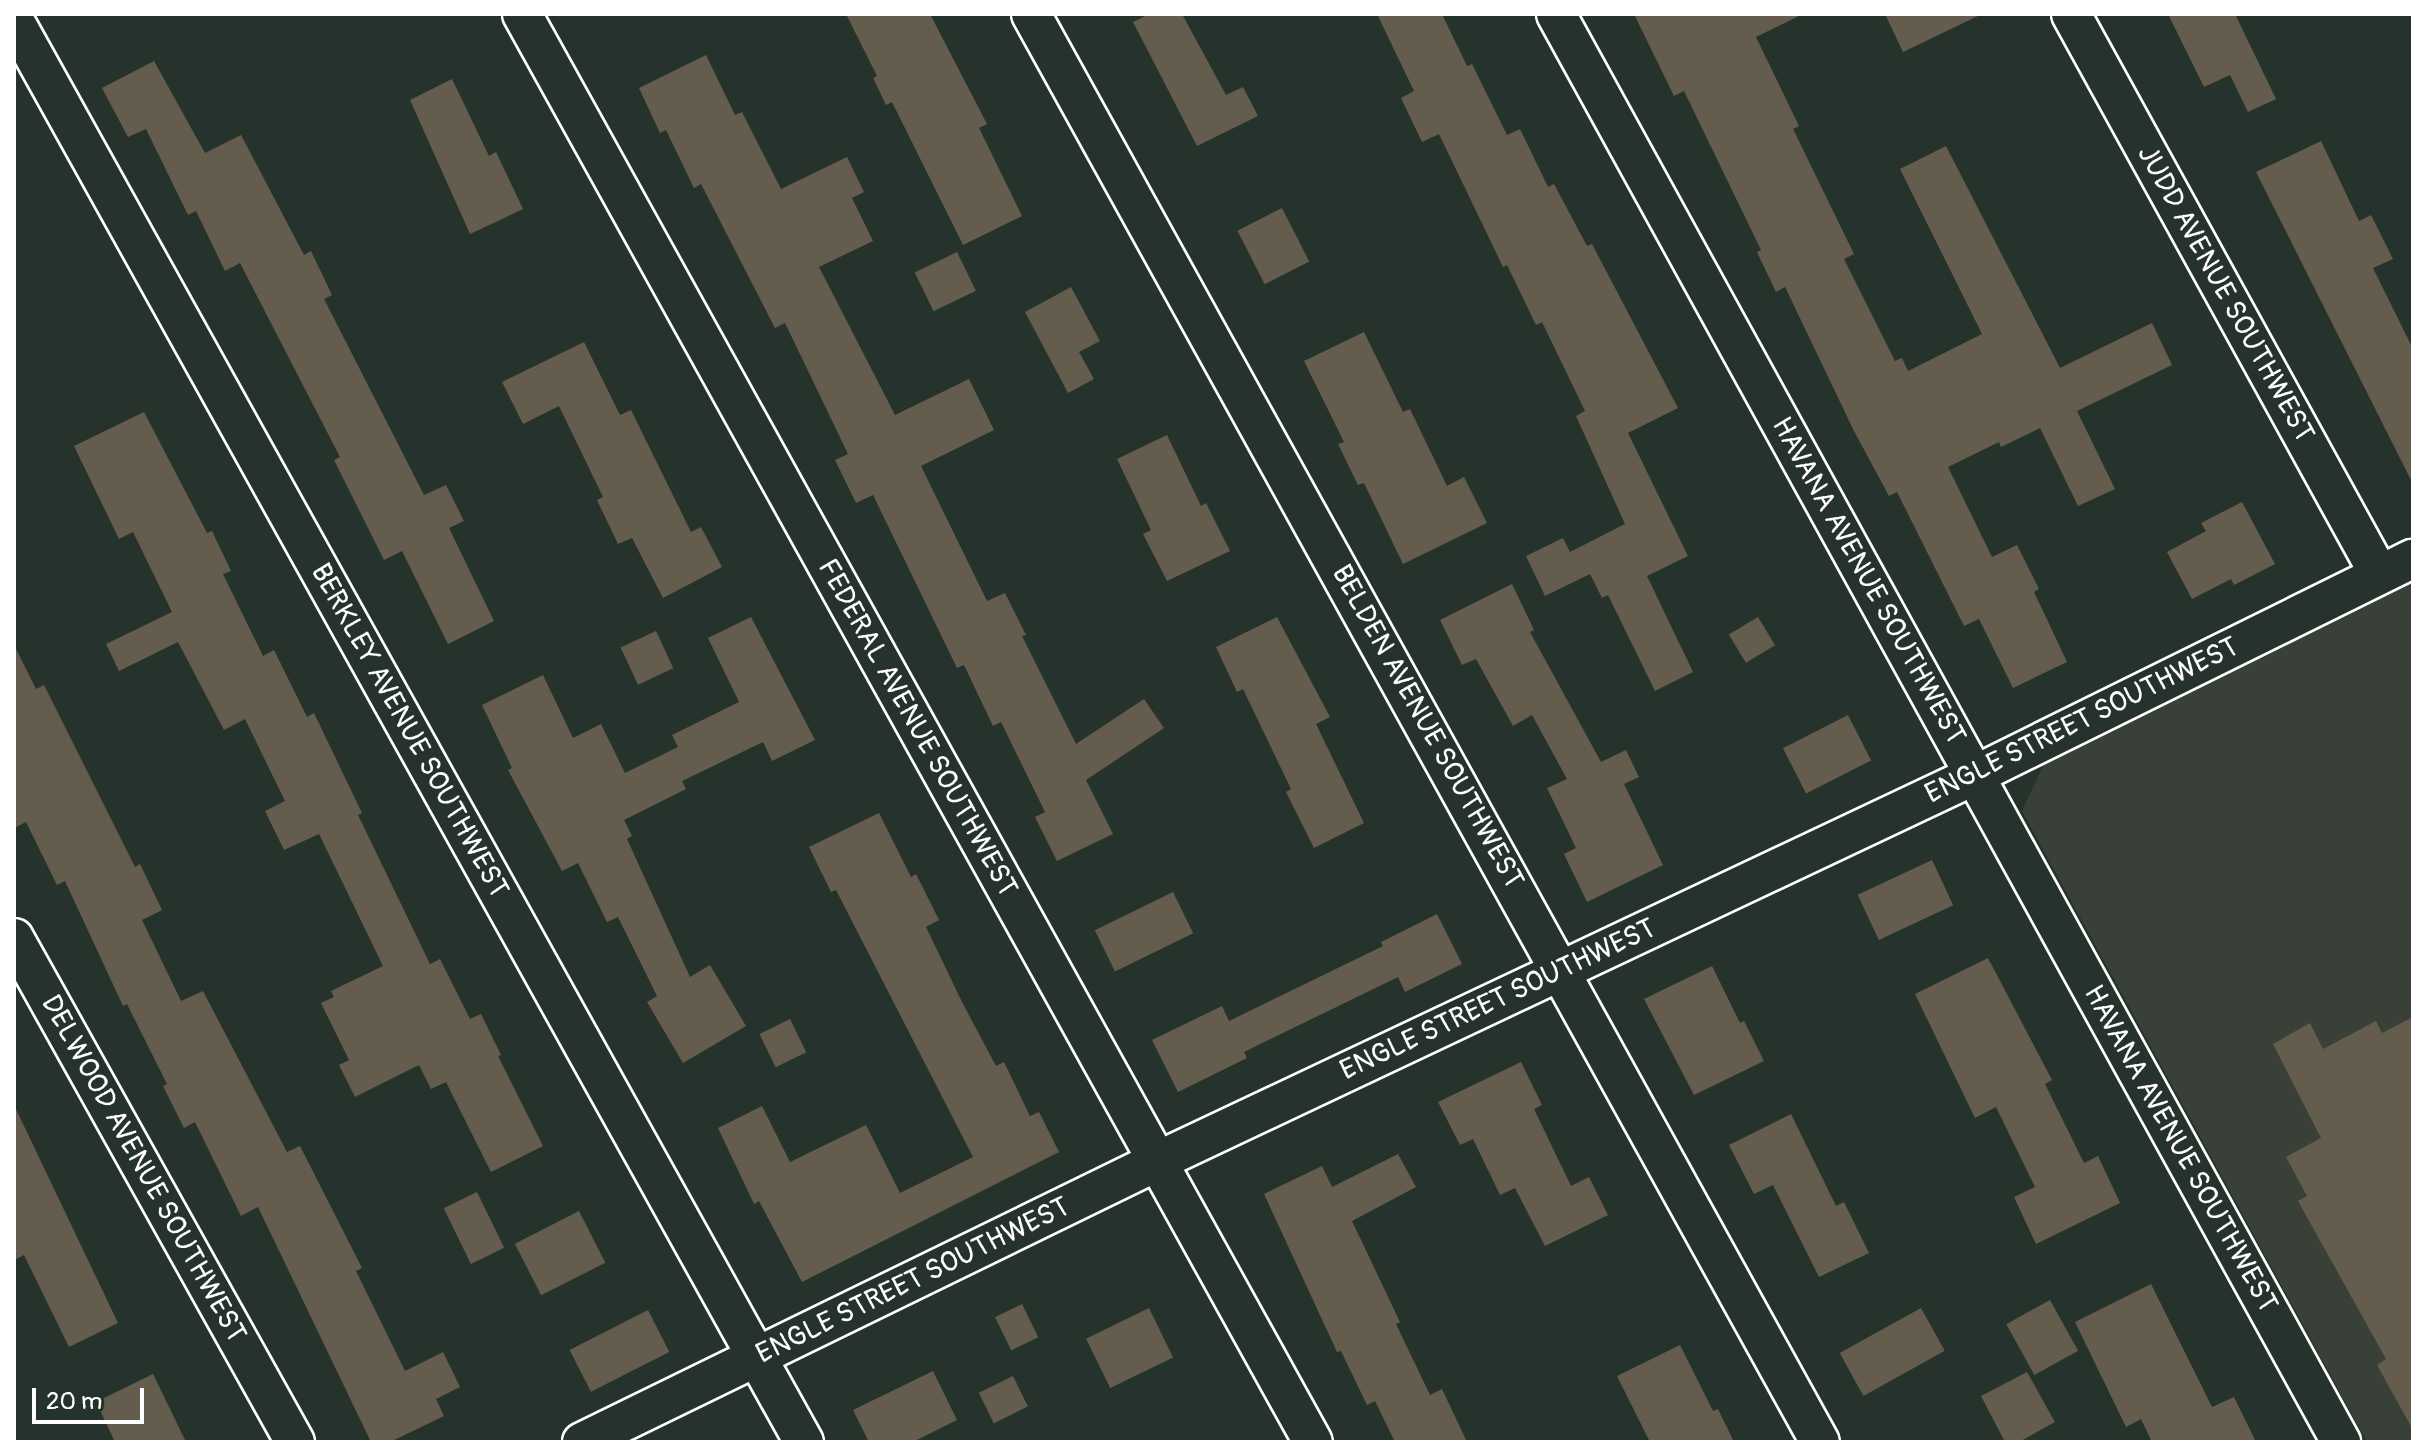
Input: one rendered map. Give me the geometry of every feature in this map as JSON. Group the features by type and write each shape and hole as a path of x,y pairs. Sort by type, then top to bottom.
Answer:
{"street":[{"name":"FEDERAL AVENUE SOUTHWEST","path":"522,14 1313,1442"},
{"name":"BELDEN AVENUE SOUTHWEST","path":"1031,14 1562,969 1820,1442"},
{"name":"HAVANA AVENUE SOUTHWEST","path":"1556,14 2341,1442"},
{"name":"JUDD AVENUE SOUTHWEST","path":"2071,14 2379,574"},
{"name":"BERKLEY AVENUE SOUTHWEST","path":"14,20 804,1442"},
{"name":"ENGLE STREET SOUTHWEST","path":"582,1442 1158,1161 1975,775 2413,559"},
{"name":"DELWOOD AVENUE SOUTHWEST","path":"14,938 295,1442"}],"shaded area":[{"path":"2413,581 2413,1442 2367,1442 2022,811 2044,764"}],"building":[{"path":"846,14 930,14 987,124 979,128 1022,216 963,245 892,102 886,105 873,78 877,76"},
{"path":"1149,14 1182,14 1226,95 1243,87 1258,116 1197,146 1133,22"},
{"path":"1377,14 1442,14 1467,66 1472,64 1507,135 1520,129 1548,187 1554,184 1587,246 1592,244 1678,408 1628,433 1688,556 1647,576 1693,672 1655,691 1608,595 1602,598 1590,574 1545,596 1526,556 1563,538 1570,552 1625,524 1576,416 1585,411 1542,322 1536,325 1507,265 1503,267 1439,134 1422,142 1401,98 1414,91"},
{"path":"1634,14 1803,14 1756,37 1799,126 1793,129 1854,254 1844,259 1895,361 1902,358 1908,371 1982,334 1900,169 1946,146 2060,368 2152,323 2172,365 2077,411 2115,489 2078,506 2040,428 2001,447 1999,442 1948,467 1992,557 2017,545 2039,589 2034,592 2067,662 2013,688 1979,619 1964,626 1897,492 1889,496 1854,431 1785,287 1776,292 1757,252 1761,250 1684,91 1674,96"},
{"path":"1885,14 1982,14 1903,52"},
{"path":"2168,14 2235,14 2276,99 2248,112 2230,75 2204,87"},
{"path":"706,55 735,115 742,112 781,189 847,157 864,192 852,198 873,241 819,267 895,415 969,379 994,430 921,466 987,601 1005,593 1026,635 1022,636 1076,744 1144,699 1164,728 1086,780 1113,834 1057,861 1035,817 1045,812 1001,722 993,726 964,665 957,668 873,495 856,503 835,460 848,454 785,323 775,328 701,184 694,188 666,130 660,133 639,88"},
{"path":"154,61 205,153 241,135 304,255 311,251 332,295 324,299 424,495 446,485 464,521 449,528 494,621 448,644 402,551 384,560 334,460 340,457 240,263 225,271 196,211 188,215 146,129 128,137 102,88"},
{"path":"452,79 489,156 496,152 523,209 470,234 410,100"},
{"path":"2321,141 2359,221 2371,215 2393,259 2373,268 2413,349 2413,484 2256,172"},
{"path":"1282,208 1309,261 1265,284 1237,231"},
{"path":"957,252 976,291 934,311 915,273"},
{"path":"1071,287 1100,341 1079,352 1094,379 1068,393 1025,312"},
{"path":"1364,332 1403,412 1410,409 1447,486 1464,477 1487,523 1403,564 1364,483 1358,485 1338,444 1344,442 1304,361"},
{"path":"584,342 620,415 631,410 691,532 701,527 722,567 663,598 632,538 618,544 597,500 603,497 559,406 523,424 502,382"},
{"path":"144,412 207,533 212,531 231,571 223,574 263,656 274,650 307,717 314,713 362,813 358,815 430,964 440,959 470,1019 481,1014 501,1055 498,1056 543,1146 491,1172 446,1082 431,1089 419,1065 355,1097 339,1065 349,1060 321,1003 334,997 331,991 383,966 319,834 284,850 265,811 285,801 245,719 224,730 178,642 119,671 106,644 172,612 133,532 119,539 74,446"},
{"path":"1167,435 1201,506 1206,503 1230,551 1167,581 1143,534 1151,530 1117,459"},
{"path":"2242,502 2275,564 2234,585 2231,579 2192,599 2167,552 2206,531 2201,523"},
{"path":"1512,584 1534,630 1530,632 1601,762 1626,750 1639,777 1624,784 1663,865 1587,902 1564,854 1576,848 1547,788 1567,779 1532,715 1513,726 1476,659 1462,665 1440,620"},
{"path":"751,617 815,740 772,761 763,742 682,781 686,789 624,820 632,836 627,839 690,977 710,965 746,1026 683,1063 647,1002 657,996 618,917 607,922 578,863 562,871 508,770 512,768 482,705 543,675 573,738 601,724 625,773 678,747 672,735 739,702 708,638"},
{"path":"1277,617 1330,717 1316,724 1364,823 1314,848 1286,792 1291,789 1243,689 1237,692 1216,647"},
{"path":"1758,617 1775,645 1746,663 1729,635"},
{"path":"656,631 673,668 638,685 621,647"},
{"path":"14,645 36,689 44,685 135,867 140,864 162,910 142,920 181,1001 203,991 287,1152 300,1146 362,1268 356,1271 405,1371 443,1352 460,1387 436,1399 444,1416 390,1442 371,1442 258,1207 241,1216 195,1122 184,1128 163,1086 167,1084 127,1004 123,1006 65,881 57,885 26,822 14,828"},
{"path":"1848,715 1871,760 1806,794 1783,748"},
{"path":"879,813 911,877 916,874 939,920 926,927 962,1002 996,1066 1004,1062 1030,1116 1039,1112 1059,1152 802,1282 759,1201 754,1204 718,1128 762,1106 790,1162 866,1125 900,1193 973,1157 836,890 831,892 809,847"},
{"path":"1932,860 1953,905 1879,940 1858,895"},
{"path":"1173,892 1193,933 1115,971 1095,930"},
{"path":"1437,914 1462,964 1405,992 1398,977 1244,1052 1247,1058 1178,1092 1152,1040 1222,1006 1229,1021 1383,946 1381,942"},
{"path":"1988,958 2052,1080 2045,1084 2084,1163 2098,1156 2120,1203 2036,1244 2014,1197 2035,1187 1996,1107 1975,1118 1915,994"},
{"path":"1712,966 1740,1023 1744,1021 1764,1061 1694,1095 1644,999"},
{"path":"2413,1017 2413,1430 2377,1365 2386,1359 2298,1201 2307,1196 2286,1157 2321,1138 2273,1044 2310,1023 2323,1049 2376,1021 2382,1033"},
{"path":"790,1019 806,1052 776,1067 759,1034"},
{"path":"1521,1062 1542,1105 1534,1109 1571,1186 1589,1177 1608,1215 1545,1246 1515,1188 1500,1195 1473,1139 1460,1145 1438,1102"},
{"path":"14,1105 118,1323 69,1347 24,1255 14,1260"},
{"path":"1791,1114 1836,1206 1844,1202 1869,1253 1819,1277 1773,1185 1754,1194 1729,1145"},
{"path":"1398,1154 1416,1187 1352,1221 1400,1322 1396,1324 1430,1395 1442,1389 1467,1442 1395,1442 1375,1401 1367,1405 1341,1351 1337,1352 1264,1194 1322,1166 1332,1187"},
{"path":"477,1192 504,1248 471,1264 444,1208"},
{"path":"579,1211 605,1263 541,1295 515,1244"},
{"path":"2151,1284 2212,1407 2234,1397 2256,1442 2152,1442 2141,1419 2126,1427 2075,1322"},
{"path":"2050,1300 2078,1351 2034,1375 2006,1324"},
{"path":"1022,1304 1038,1337 1011,1350 995,1317"},
{"path":"1149,1308 1173,1357 1110,1388 1086,1339"},
{"path":"1921,1308 1945,1351 1863,1396 1840,1353"},
{"path":"648,1310 669,1352 591,1392 570,1350"},
{"path":"1680,1345 1713,1411 1718,1409 1734,1442 1650,1442 1617,1376"},
{"path":"933,1371 957,1420 913,1442 869,1442 853,1410"},
{"path":"2027,1372 2055,1422 2019,1442 2005,1442 1981,1396"},
{"path":"153,1374 186,1442 115,1442 96,1402"},
{"path":"1013,1376 1028,1407 994,1423 979,1393"}]}
